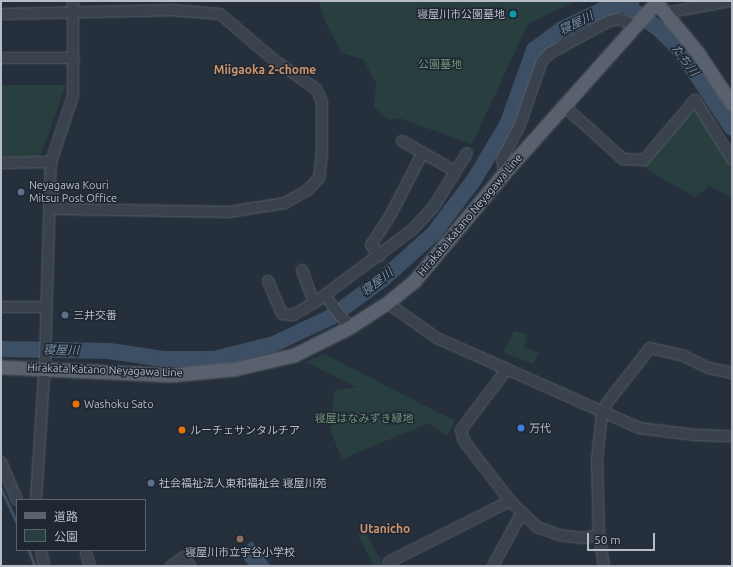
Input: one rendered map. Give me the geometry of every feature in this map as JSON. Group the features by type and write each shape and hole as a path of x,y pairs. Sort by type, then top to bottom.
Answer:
{"main road":[{"path":"654,4 665,13 698,53 732,104"},
{"name":"Hirakata Katano Neyagawa Line","path":"1,367 45,363 171,375 234,369 294,355 346,322 387,303 429,265 504,173 654,4"}],"street":[{"path":"36,499 45,363 51,162 73,96 73,1"},
{"path":"665,13 731,1"},
{"path":"1,14 171,10 220,14 274,60 316,89 322,102 322,150 319,178 308,190 285,203 228,212 49,209"},
{"path":"504,173 502,159 519,127 542,61 550,53 609,21 619,19 636,24"},
{"path":"1,58 74,58"},
{"path":"563,105 623,159 644,160 695,100 732,159"},
{"path":"402,141 455,171"},
{"path":"380,256 371,245 390,216 423,152"},
{"path":"268,281 282,314 293,315 314,304 328,300 412,230 434,206 467,153"},
{"path":"1,163 51,162"},
{"path":"302,270 314,304"},
{"path":"328,300 346,322"},
{"path":"387,303 437,338 602,413 639,428 694,435 732,436"},
{"path":"1,307 46,307"},
{"path":"604,566 599,535 597,460 602,413 607,403 650,348 684,356 709,368 732,373"},
{"path":"507,369 461,430 464,441 521,514 537,527 559,535 583,538 599,535"},
{"path":"1,462 17,499"},
{"path":"391,566 389,562 510,501"},
{"path":"493,566 521,514"},
{"path":"41,551 44,566"},
{"path":"86,553 90,566"},
{"path":"171,566 184,557 190,566"}],"green space":[{"name":"公園墓地","path":"319,1 576,1 528,24 472,144 399,118 389,120 374,107 376,83 363,59 342,53 325,22"},
{"path":"1,85 66,85 40,157 1,157"},
{"path":"695,106 732,164 732,197 709,186 695,197 643,167"},
{"path":"514,331 527,334 524,347 539,353 533,364 503,352"},
{"name":"寝屋はなみずき緑地","path":"324,354 455,421 447,436 429,423 342,459 331,432 334,391 356,387 306,362"},
{"path":"366,530 372,546 383,564 374,566 358,535"}],"water":[{"path":"252,541 271,566 249,566 238,552"}],"waterway":[{"name":"寝屋川","path":"1,349 109,351 163,359 214,359 274,344 331,317 383,279 434,233 474,180 507,125 534,50 562,29 602,10 632,1"},
{"name":"たち川","path":"624,4 659,29 681,51 732,128"},
{"path":"1,488 16,521"},
{"path":"29,551 35,566"}],"place":[{"name":"寝屋川市公園墓地","path":"513,14"},
{"name":"Neyagawa Kouri Mitsui Post Office","path":"21,192"},
{"name":"三井交番","path":"65,315"},
{"name":"Washoku Sato","path":"76,404"},
{"name":"万代","path":"521,428"},
{"name":"ルーチェサンタルチア","path":"182,430"},
{"name":"社会福祉法人東和福祉会 寝屋川苑","path":"151,483"},
{"name":"寝屋川市立宇谷小学校","path":"240,539"}],"district":[{"name":"Miigaoka 2-chome","path":"265,70"},
{"name":"Utanicho","path":"385,529"}]}
